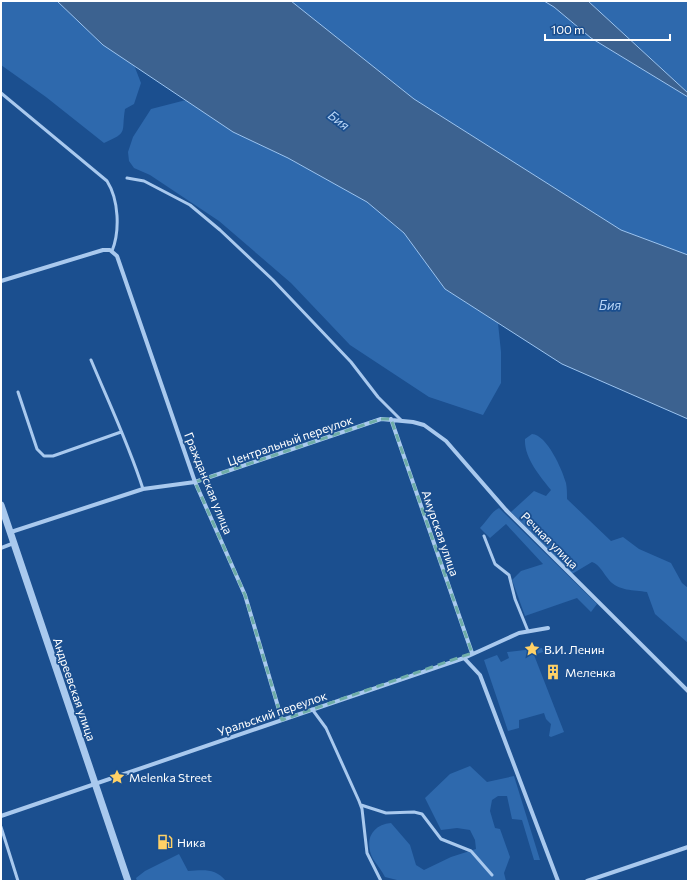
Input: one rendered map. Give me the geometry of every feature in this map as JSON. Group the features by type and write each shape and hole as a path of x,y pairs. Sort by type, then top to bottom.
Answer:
{"street":[{"path":"1,281 103,250 113,252"},
{"name":"Гражданская улица","path":"113,252 195,482 245,595 282,720"},
{"name":"Центральный переулок","path":"11,532 143,489 195,482 381,419 391,419"},
{"name":"Речная улица","path":"391,419 424,425 446,441 506,510 688,691"},
{"name":"Амурская улица","path":"391,419 472,653"},
{"name":"Андреевская улица","path":"1,505 128,881"},
{"path":"1,548 14,543"},
{"name":"Уральский переулок","path":"1,816 464,658 519,632 548,628"},
{"path":"464,658 480,675 558,881"},
{"path":"587,881 688,847"}],"lane":[{"path":"1,93 107,181 113,195 116,211 116,237 113,252"},
{"path":"127,178 144,181 190,205 220,230 273,280 351,362 378,396 401,420"},
{"path":"91,360 121,432 131,451 143,489"},
{"path":"18,392 37,449 44,456 53,456 121,432"},
{"path":"484,536 495,564 509,575 515,599 528,631"},
{"path":"312,709 326,728 361,805 367,853 381,881"},
{"path":"361,805 386,813 414,812 422,814 441,839 471,851 492,875"},
{"path":"1,827 18,881"}],"highlighted area":[{"path":"381,419 391,419 472,653 282,720 245,595 195,482"}],"shaded area":[{"path":"1,1 57,1 103,45 134,65 141,83 134,104 125,109 121,134 104,143 46,97 1,65"},
{"path":"291,1 544,1 554,7 591,38 688,97 688,255 621,230 414,99"},
{"path":"588,1 688,1 688,93"},
{"path":"186,100 233,132 288,158 367,202 404,233 445,289 498,323 501,352 501,383 483,415 429,397 350,345 291,283 219,221 150,175 134,168 129,161 128,152 133,137 151,109"},
{"path":"532,434 543,440 553,454 566,483 567,499 611,541 623,537 639,549 671,563 682,583 688,588 688,643 655,614 647,592 626,589 613,584 597,565 592,562 572,574 511,512 534,491 546,496 551,490 542,479 527,453 525,439"},
{"path":"499,508 597,604 591,612 577,598 525,616 512,580 521,571 543,564 506,524 490,538 480,528 491,514"},
{"path":"542,648 543,652 534,655 564,732 551,737 549,736 551,724 546,719 544,713 519,720 519,728 508,731 484,660 497,655 501,662 509,658 507,652"},
{"path":"470,766 487,782 514,776 540,860 534,860 522,820 512,819 507,796 498,796 492,800 490,811 495,828 500,829 510,857 504,873 506,881 401,881 385,877 373,859 369,846 371,835 378,827 384,824 391,823 410,845 416,865 424,870 451,857 476,849 475,840 470,830 457,828 441,830 425,798 450,774"},
{"path":"179,854 188,871 204,870 213,872 218,874 226,881 137,881 136,878 145,871"}],"water":[{"name":"Бия","path":"57,1 291,1 414,99 621,230 688,255 688,419 562,364 445,289 404,233 367,202 288,158 233,132 103,45"},
{"path":"544,1 588,1 688,93 688,97 591,38 554,7"}],"place":[{"name":"В.И. Ленин","path":"532,649"},
{"name":"Меленка","path":"553,672"},
{"name":"Melenka Street","path":"117,777"},
{"name":"Ника","path":"165,842"}]}
